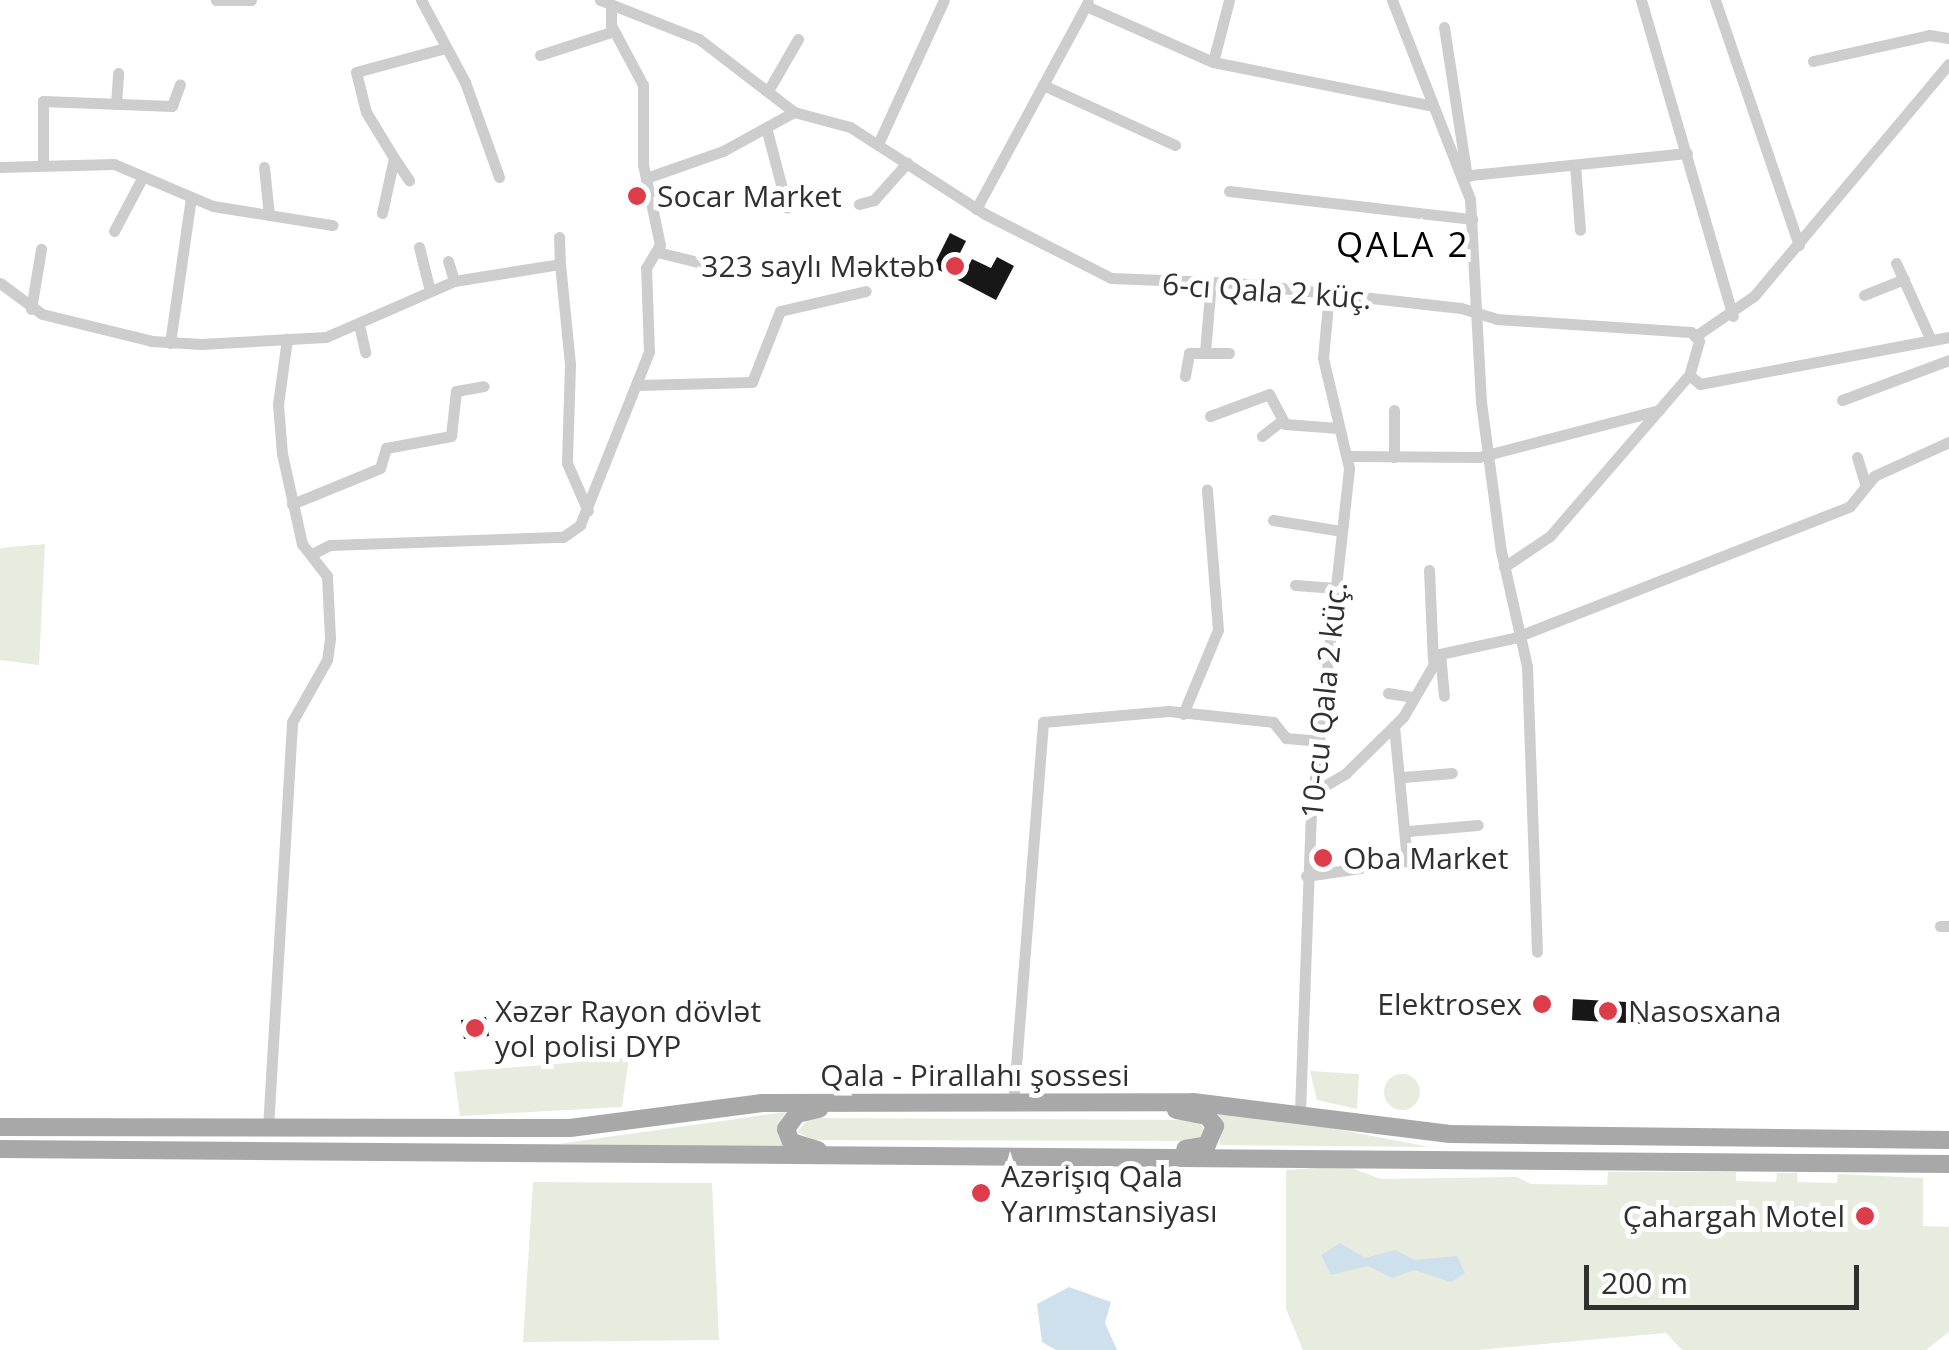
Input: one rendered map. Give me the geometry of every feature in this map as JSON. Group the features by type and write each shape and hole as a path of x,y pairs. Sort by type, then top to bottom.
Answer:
{"main road":[{"name":"Qala - Pirallahı şossesi","path":"0,1127 570,1128 737,1104 1115,1102 1300,1111 1450,1134 1949,1140"},
{"path":"1110,1157 1196,1148 1215,1134 1207,1116 1115,1102"},
{"path":"865,1157 798,1146 786,1129 797,1114 874,1103"},
{"path":"0,1149 1949,1164"}],"street":[{"path":"216,0 251,0"},
{"path":"422,0 441,49 469,92 499,177"},
{"path":"878,144 944,0"},
{"path":"1213,62 1229,0"},
{"path":"1392,0 1433,106 1467,177"},
{"path":"1641,0 1733,316"},
{"path":"1715,0 1799,245"},
{"path":"312,554 330,545 563,537 588,511 638,385 652,336 646,268 657,252 659,225 646,178 642,85 614,31 605,3"},
{"name":"6-cı Qala 2 küç.","path":"605,3 699,40 794,112 844,124 976,209 1096,274 1134,282 1210,282 1330,293 1477,314 1697,335"},
{"path":"976,209 1087,3 1213,62 1433,106"},
{"path":"1444,27 1472,219 1488,455 1504,567 1521,634 1536,785 1537,952"},
{"path":"540,55 614,31"},
{"path":"1813,61 1929,35 1949,38"},
{"path":"768,91 798,40"},
{"path":"409,180 366,112 356,72 441,49"},
{"path":"1504,567 1540,546 1689,375 1697,335 1733,316 1799,245 1949,64"},
{"path":"116,104 118,72"},
{"path":"43,165 43,100 176,105 180,84"},
{"path":"1043,85 1175,145"},
{"path":"646,178 767,131 794,112"},
{"path":"767,131 787,208"},
{"path":"1467,177 1687,153"},
{"path":"382,214 394,158"},
{"path":"859,204 874,200 906,163"},
{"path":"0,167 114,164 141,180 191,198 332,225"},
{"path":"1575,166 1580,230"},
{"path":"264,167 269,214"},
{"path":"114,230 141,180"},
{"path":"1229,191 1472,219"},
{"path":"170,344 191,198"},
{"path":"559,237 570,365 567,463 588,511"},
{"path":"419,247 430,291"},
{"path":"32,309 41,249"},
{"path":"657,252 726,268"},
{"path":"448,260 454,281"},
{"path":"1896,263 1931,340"},
{"path":"0,283 32,309 170,344 287,338 359,324 454,281 560,264"},
{"path":"1864,294 1904,279"},
{"path":"1205,352 1210,282"},
{"path":"638,385 752,382 780,311 866,291"},
{"name":"10-cu Qala 2 küç.","path":"1300,1111 1312,793 1349,456 1338,428 1323,358 1330,293"},
{"path":"359,324 365,352"},
{"path":"1689,375 1705,384 1949,337"},
{"path":"268,1128 292,722 329,650 327,576 312,554 292,504 278,415 287,338"},
{"path":"1184,376 1186,356 1229,353"},
{"path":"1842,400 1949,360"},
{"path":"292,504 380,468 386,448 450,436 456,390 484,386"},
{"path":"1210,416 1263,394 1278,404 1281,422"},
{"path":"1394,410 1394,457"},
{"path":"1349,456 1488,455 1659,410"},
{"path":"1262,436 1281,422 1338,428"},
{"path":"1312,793 1394,726 1437,657 1521,634 1850,506 1865,484 1949,442"},
{"path":"1857,457 1865,484"},
{"path":"1184,714 1218,630 1208,489"},
{"path":"1273,520 1342,531"},
{"path":"1429,570 1444,696"},
{"path":"1296,585 1336,588"},
{"path":"1388,693 1414,697"},
{"path":"1013,1104 1039,727 1053,716 1184,714 1273,722 1286,738 1318,741"},
{"path":"1306,876 1404,866 1408,832 1404,777 1394,726"},
{"path":"1404,777 1452,773"},
{"path":"1408,832 1478,825"}],"shaded area":[{"path":"45,544 39,665 0,660 0,548"},
{"path":"629,1058 622,1107 460,1116 454,1072"},
{"path":"1310,1071 1359,1074 1357,1109 1317,1100"},
{"path":"1402,1074 1415,1079 1420,1092 1415,1105 1402,1110 1389,1105 1384,1092 1389,1079"},
{"path":"786,1112 778,1128 786,1147 558,1144"},
{"path":"1219,1114 1274,1117 1430,1147 1220,1145"},
{"path":"809,1118 1197,1120 1208,1133 1195,1141 814,1140 797,1132"},
{"path":"1346,1166 1381,1179 1517,1177 1531,1184 1607,1185 1608,1172 1736,1172 1736,1181 1776,1182 1777,1173 1797,1173 1798,1182 1837,1183 1838,1174 1923,1178 1923,1226 1949,1227 1949,1332 1926,1350 1682,1350 1666,1333 1477,1350 1303,1350 1286,1309 1286,1170"},
{"path":"533,1182 712,1183 719,1340 523,1342"}],"water":[{"path":"1340,1243 1365,1258 1395,1250 1414,1260 1457,1256 1465,1273 1451,1282 1414,1270 1392,1278 1368,1266 1331,1275 1321,1255"},
{"path":"1069,1287 1111,1302 1105,1323 1117,1350 1056,1350 1042,1342 1037,1304"}],"building":[{"name":"323 saylı Məktəb","path":"950,233 966,241 957,259 969,265 972,259 991,268 997,257 1014,266 996,300 933,267"},
{"name":"Nasosxana","path":"1573,999 1644,1003 1643,1024 1572,1020"},
{"name":"Xəzər Rayon dövlət yol polisi DYP","path":"486,1017 489,1036 464,1039 461,1020"}],"place":[{"name":"Socar Market","path":"637,196"},
{"name":"323 saylı Məktəb","path":"955,266"},
{"name":"Oba Market","path":"1323,858"},
{"name":"Elektrosex","path":"1542,1004"},
{"name":"Nasosxana","path":"1608,1011"},
{"name":"Xəzər Rayon dövlət yol polisi DYP","path":"475,1028"},
{"name":"Azərişıq Qala Yarımstansiyası","path":"981,1193"},
{"name":"Çahargah Motel","path":"1865,1216"}],"district":[{"name":"QALA 2","path":"1403,244"}]}
